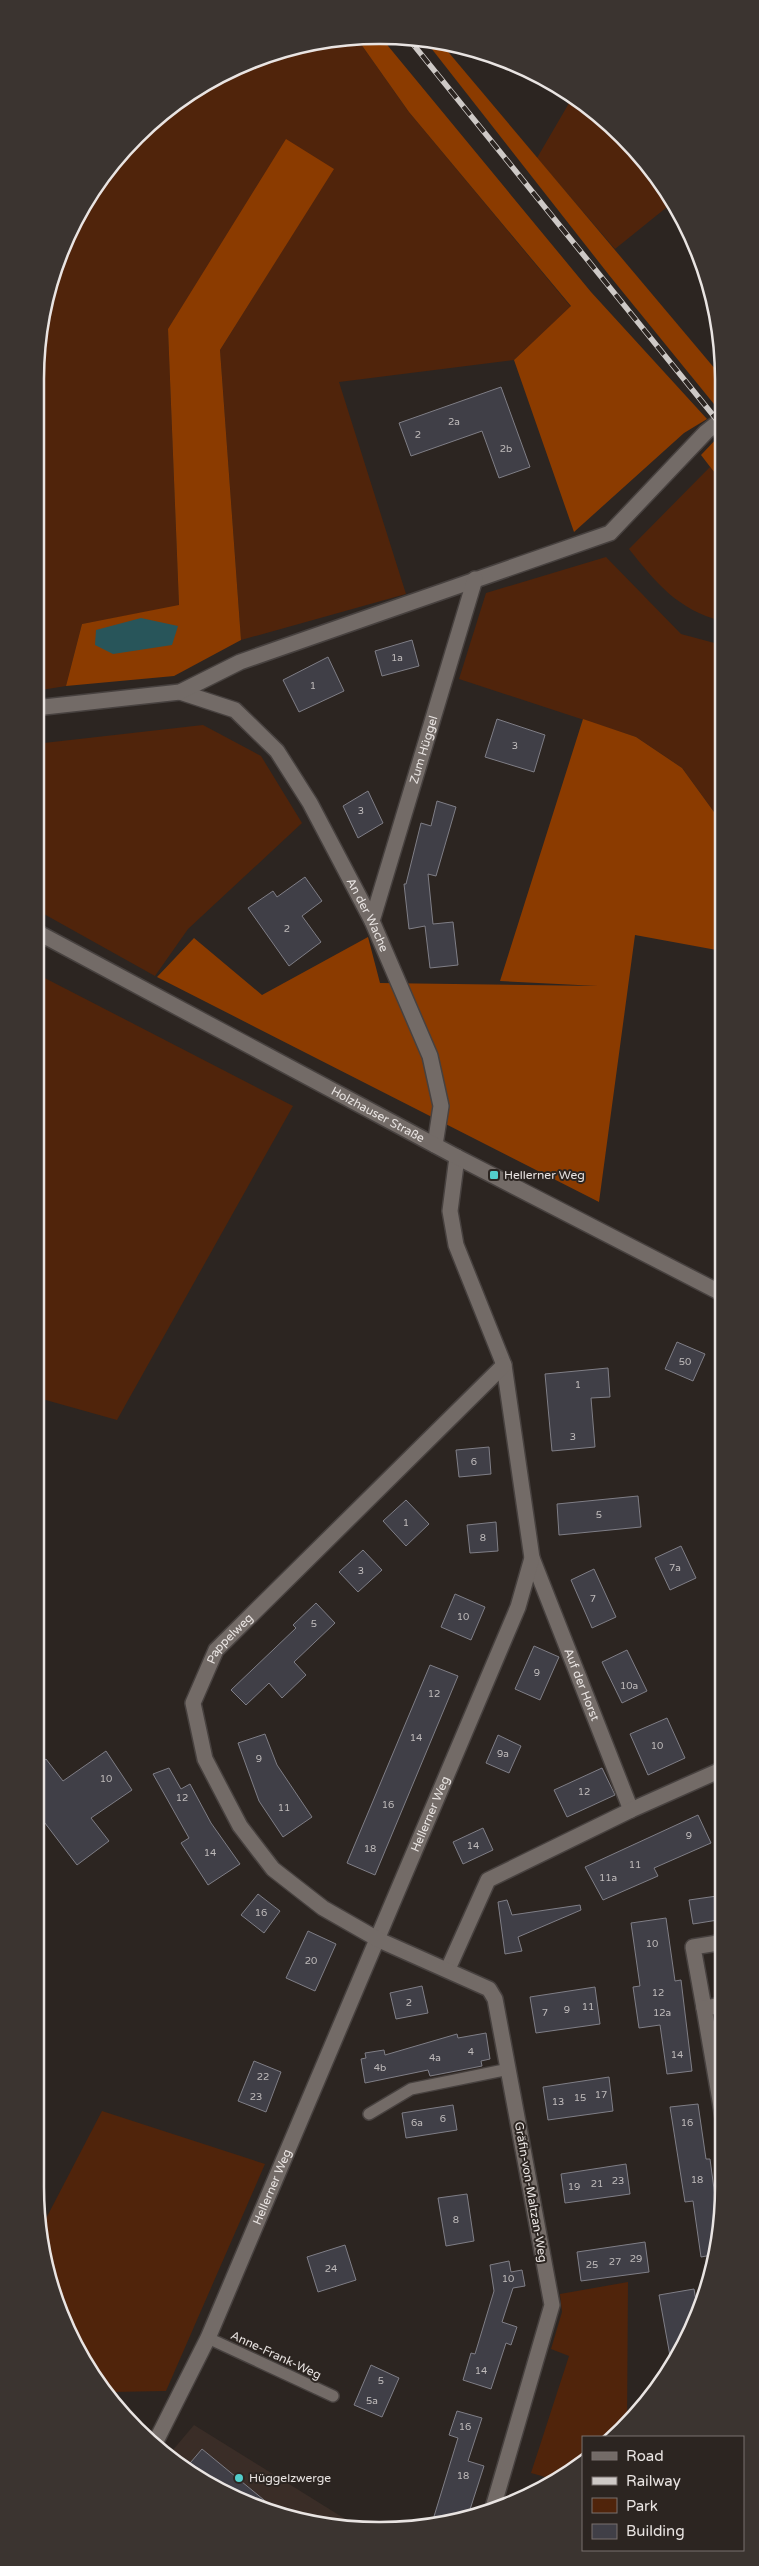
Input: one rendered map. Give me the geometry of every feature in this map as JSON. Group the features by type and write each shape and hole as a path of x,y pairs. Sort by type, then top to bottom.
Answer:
{"street":[{"path":"44,707 180,692 240,662 610,532 715,425"},
{"name":"Zum Hüggel","path":"372,921 475,579"},
{"name":"An der Wache","path":"180,692 235,710 277,750 310,803 372,921 430,1056 441,1106 435,1145"},
{"name":"Holzhauser Straße","path":"44,936 457,1157 715,1290"},
{"name":"Hellerner Weg","path":"157,2438 208,2338 378,1940 518,1607 532,1558 504,1365 456,1245 450,1211 457,1157"},
{"name":"Pappelweg","path":"378,1940 323,1908 273,1869 240,1826 205,1759 193,1703 216,1650 504,1365"},
{"name":"Auf der Horst","path":"532,1558 631,1810"},
{"path":"448,1970 488,1880 631,1810 715,1773"},
{"name":"Gräfin-von-Maltzan-Weg","path":"378,1940 489,1989 495,1999 552,2305 495,2501"},
{"path":"715,1943 693,1947 715,2072"},
{"path":"704,2008 715,2006"}],"lane":[{"path":"369,2114 411,2090 509,2069"},
{"name":"Anne-Frank-Weg","path":"208,2338 333,2396"}],"shaded area":[{"path":"361,44 386,44 591,292 707,419 684,433 574,532 514,360 571,306 409,112"},
{"path":"431,48 447,50 715,369 715,405 609,275"},
{"path":"286,139 334,169 220,350 241,640 174,676 66,686 82,624 179,605 168,329"},
{"path":"715,440 715,473 701,455"},
{"path":"583,719 636,737 682,768 715,813 715,950 635,935 599,1202 157,977 194,938 262,995 368,937 380,983 598,986 500,981"},
{"name":"Hüggelzwerge","path":"194,2425 348,2521 293,2511 251,2497 193,2466 172,2451"}],"green space":[{"path":"361,44 409,112 571,307 514,360 339,382 406,594 241,640 220,350 333,169 168,329 179,606 82,624 66,686 44,690 44,358 55,293 78,231 100,193 127,158 158,127 193,100 251,69 314,50"},
{"path":"569,102 601,127 632,158 659,193 667,207 615,249 537,158"},
{"path":"710,467 715,473 715,619 693,610 669,594 629,549"},
{"path":"606,557 681,634 715,643 715,813 682,768 636,737 459,679 486,593"},
{"path":"203,725 261,756 302,823 188,929 155,976 44,914 44,743"},
{"path":"44,978 293,1106 117,1420 44,1400"},
{"path":"102,2111 265,2164 166,2391 114,2392 100,2373 69,2315 55,2273 46,2219"},
{"path":"628,2282 627,2413 604,2436 582,2436 582,2454 546,2477 531,2473 569,2356 551,2349 562,2312 560,2294"}],"water":[{"path":"141,618 178,626 172,645 113,654 95,645 96,630"}],"building":[{"path":"501,387 530,467 499,478 482,431 411,456 399,423"},
{"path":"412,640 419,666 382,676 375,651"},
{"path":"328,657 344,691 299,712 283,680"},
{"path":"497,719 545,735 534,772 485,757"},
{"path":"368,791 383,823 358,838 343,806"},
{"path":"437,801 456,807 436,876 428,874 433,924 453,922 458,965 430,968 425,926 409,929 404,884 406,884 421,823 431,826"},
{"path":"305,877 322,901 302,916 321,942 289,966 248,908 273,891 277,897"},
{"path":"677,1342 705,1354 693,1381 665,1369"},
{"path":"608,1368 610,1397 591,1398 595,1447 552,1451 545,1374"},
{"path":"489,1447 491,1474 459,1477 456,1450"},
{"path":"638,1496 641,1527 559,1535 557,1504"},
{"path":"406,1500 429,1524 406,1546 383,1521"},
{"path":"496,1522 498,1551 470,1553 467,1525"},
{"path":"681,1546 696,1578 670,1590 655,1558"},
{"path":"363,1550 382,1570 358,1592 339,1572"},
{"path":"594,1569 616,1617 592,1628 571,1580"},
{"path":"455,1594 485,1607 471,1640 441,1627"},
{"path":"316,1603 335,1623 294,1662 306,1675 282,1698 269,1683 246,1705 231,1690 296,1628 293,1625"},
{"path":"534,1646 559,1657 540,1700 515,1689"},
{"path":"627,1650 647,1691 622,1703 602,1662"},
{"path":"430,1665 458,1676 375,1875 347,1863"},
{"path":"667,1718 685,1758 648,1775 630,1734"},
{"path":"265,1734 277,1765 312,1817 283,1837 259,1801 238,1743"},
{"path":"498,1735 521,1746 509,1773 486,1763"},
{"path":"106,1751 132,1790 91,1818 109,1841 77,1865 44,1822 44,1760 46,1759 63,1781"},
{"path":"169,1768 181,1789 190,1784 211,1823 240,1864 208,1885 181,1843 189,1838 153,1774"},
{"path":"602,1768 615,1795 567,1817 554,1790"},
{"path":"698,1815 711,1843 654,1868 658,1876 603,1900 585,1867"},
{"path":"483,1828 493,1850 463,1864 453,1842"},
{"path":"258,1894 280,1911 264,1933 241,1915"},
{"path":"715,1896 715,1920 693,1924 689,1900"},
{"path":"507,1900 512,1915 580,1905 581,1910 518,1937 522,1951 505,1954 498,1902"},
{"path":"666,1918 675,1981 681,1980 692,2071 667,2074 660,2025 639,2028 633,1987 640,1986 631,1923"},
{"path":"308,1931 336,1944 315,1991 286,1978"},
{"path":"422,1986 428,2013 396,2019 390,1993"},
{"path":"595,1987 600,2024 536,2033 530,1997"},
{"path":"486,2033 490,2059 481,2061 482,2066 430,2076 428,2070 365,2083 361,2059 366,2058 365,2053 384,2050 385,2055 457,2034 458,2038"},
{"path":"254,2061 281,2072 266,2112 238,2101"},
{"path":"609,2077 613,2111 548,2120 543,2087"},
{"path":"698,2104 706,2159 710,2159 715,2196 708,2256 701,2257 693,2201 685,2202 670,2107"},
{"path":"453,2105 457,2130 406,2138 402,2113"},
{"path":"626,2164 630,2194 565,2203 561,2174"},
{"path":"467,2194 474,2241 446,2246 438,2198"},
{"path":"645,2242 649,2272 581,2281 577,2252"},
{"path":"345,2245 356,2280 318,2292 307,2257"},
{"path":"509,2261 511,2272 522,2270 525,2286 513,2288 502,2322 517,2327 511,2345 506,2343 491,2389 463,2380 471,2353 475,2354 494,2291 490,2265"},
{"path":"694,2289 696,2298 690,2315 670,2354 659,2295"},
{"path":"371,2365 399,2378 382,2417 354,2405"},
{"path":"457,2411 482,2418 468,2461 484,2466 470,2510 434,2518 458,2438 449,2435"},
{"path":"202,2449 267,2502 231,2488 190,2464"}],"railway":[{"path":"414,46 715,418"}],"place":[{"name":"Hellerner Weg","path":"494,1175"},
{"name":"Hüggelzwerge","path":"239,2478"}]}
